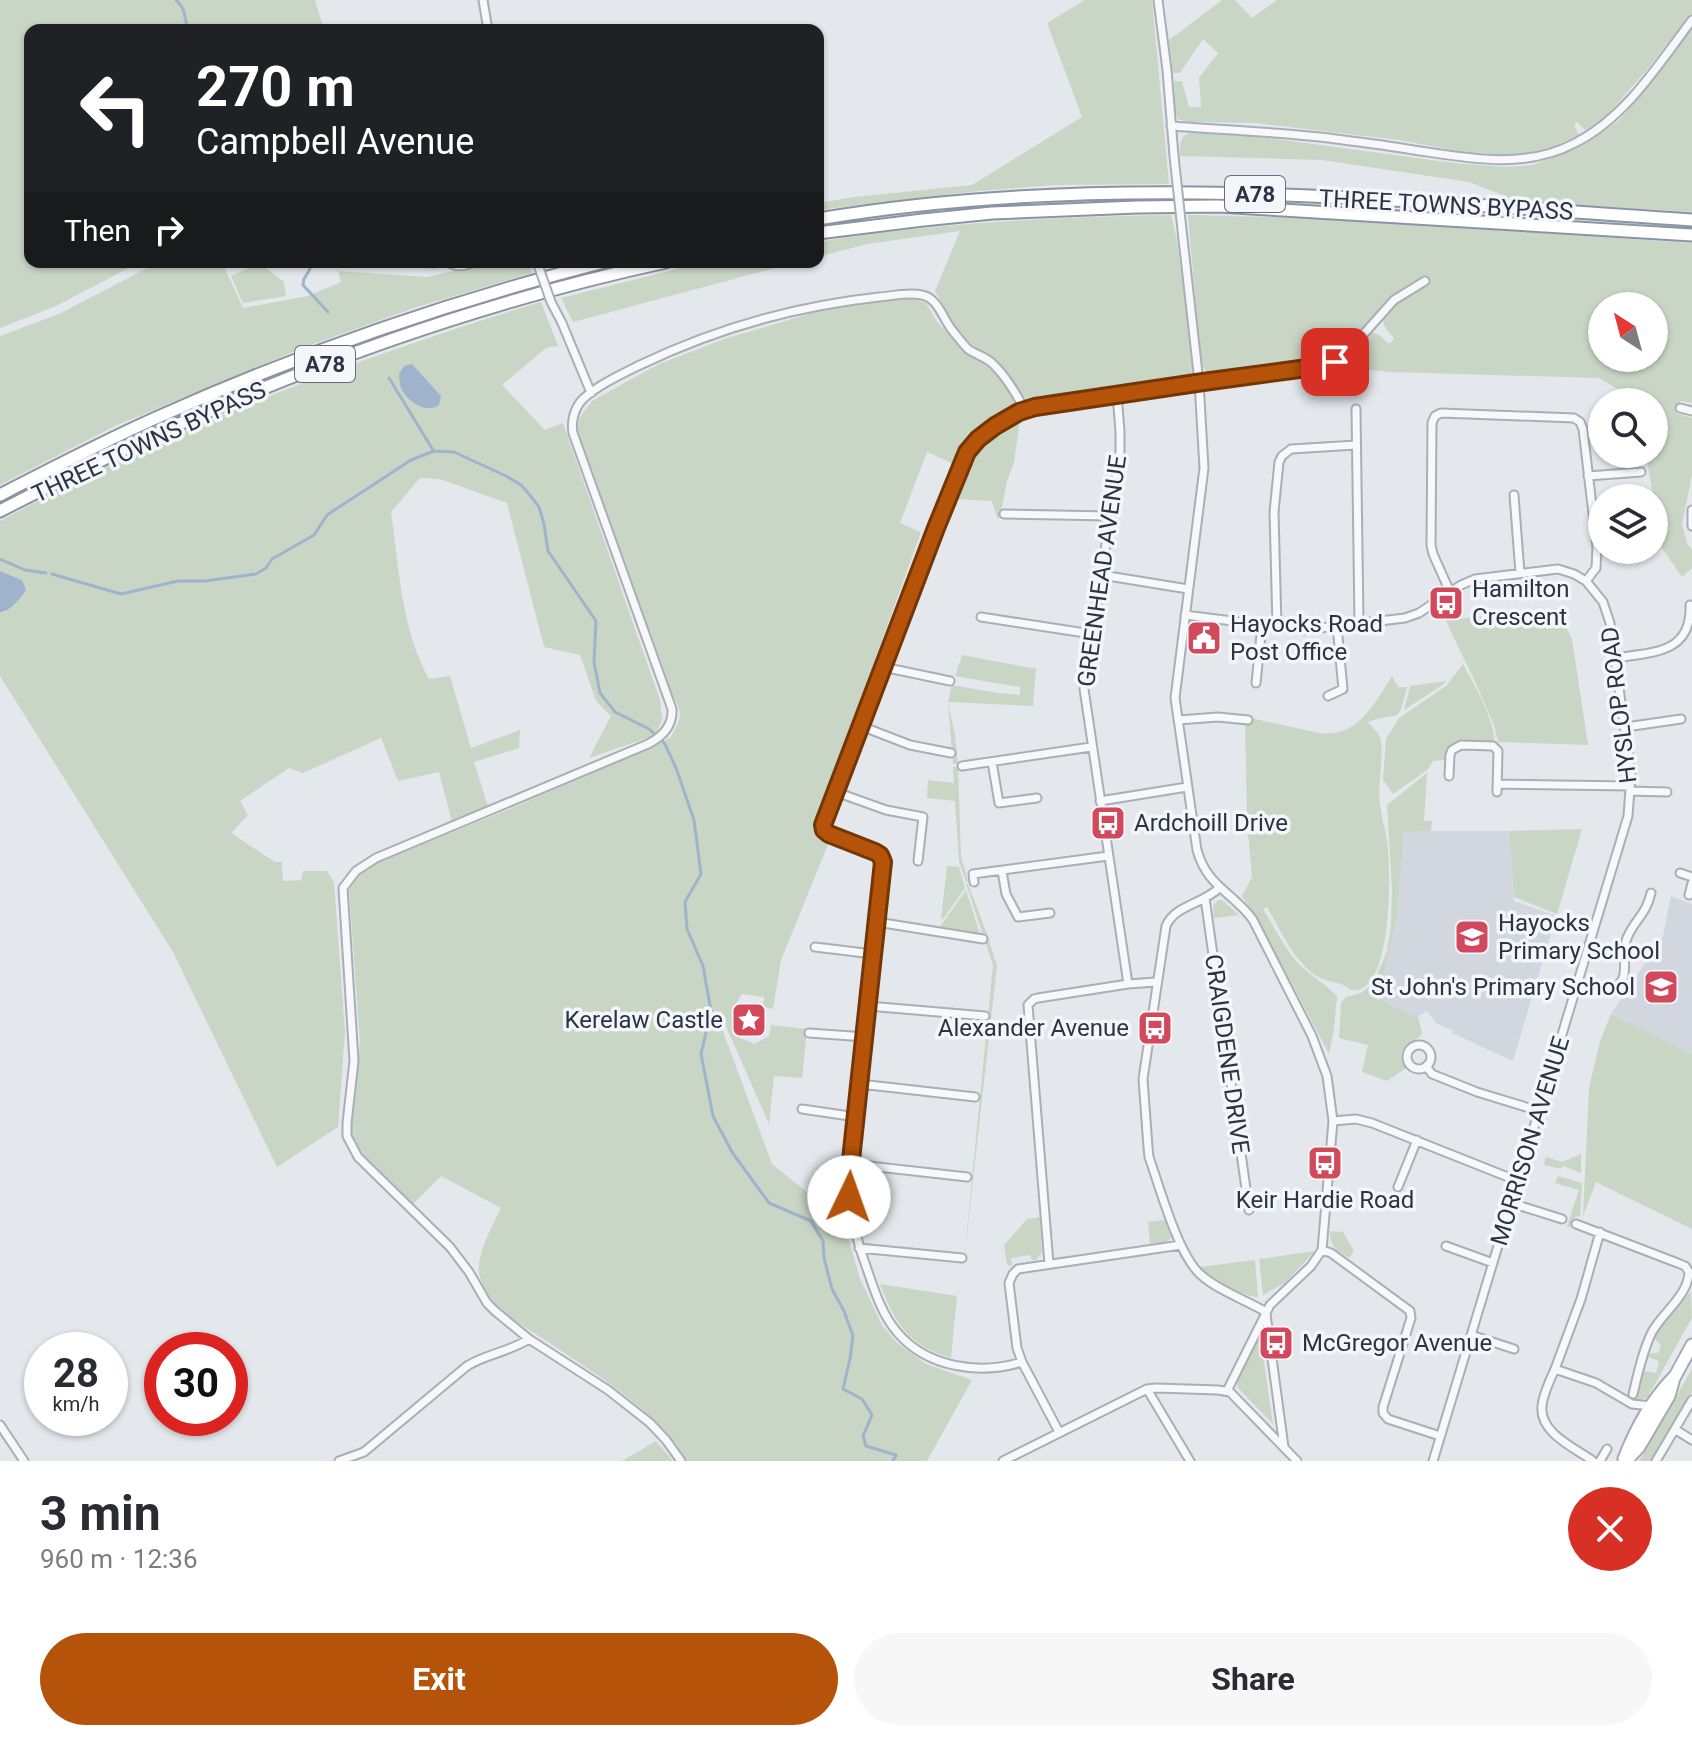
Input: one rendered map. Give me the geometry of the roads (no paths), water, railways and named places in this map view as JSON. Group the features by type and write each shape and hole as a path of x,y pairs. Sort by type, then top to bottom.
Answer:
{"main road":[{"name":"THREE TOWNS BYPASS","path":"824,218 994,198 1095,192 1223,192 1692,220"},
{"name":"THREE TOWNS BYPASS","path":"824,232 992,213 1218,206 1692,235"},
{"name":"THREE TOWNS BYPASS","path":"0,495 156,417 298,359 478,297 582,268"},
{"name":"THREE TOWNS BYPASS","path":"0,511 161,432 333,361 484,310 641,268"},
{"path":"1625,1461 1639,1447 1669,1396 1674,1378 1692,1345"},
{"path":"1625,1461 1631,1441 1661,1390 1674,1378"}],"street":[{"path":"483,0 487,24"},
{"path":"1158,0 1199,382 1204,468 1175,698 1187,787 1199,857 1219,888 1253,920 1312,1036 1327,1076 1333,1121 1322,1250 1311,1266 1272,1302 1227,1391"},
{"path":"1171,126 1313,136 1482,160 1532,158 1575,144 1611,119 1650,76 1692,20"},
{"path":"539,268 591,393"},
{"path":"1022,1362 1004,1368 961,1367 920,1353 907,1343 888,1319 871,1282 859,1248 849,1197 882,859 875,852 829,834 823,825 967,452 978,439 1025,410 1335,362 1345,355 1394,300 1425,281"},
{"path":"681,1461 650,1423 608,1390 529,1339 487,1303 450,1247 358,1157 347,1136 354,1061 343,888 356,871 376,858 654,741 669,725 672,709 573,433 573,419 578,406 591,393 680,346 722,331 824,305 913,294 930,297 968,349 992,362 999,370 1025,410"},
{"name":"GREENHEAD AVENUE","path":"1117,395 1120,452 1084,689 1128,984"},
{"path":"1680,408 1692,411"},
{"path":"1356,409 1359,623"},
{"path":"1450,592 1431,545 1432,423 1438,414 1574,418 1582,425 1589,484"},
{"path":"1277,627 1274,512 1279,462 1291,449 1356,445"},
{"path":"1588,476 1641,472"},
{"path":"1514,495 1520,573"},
{"path":"1692,510 1692,526"},
{"path":"1004,514 1110,516"},
{"path":"1185,615 1303,630 1405,618 1425,610 1475,579 1558,569 1586,581 1597,564"},
{"path":"1102,575 1188,589"},
{"name":"HYSLOP ROAD","path":"1586,581 1599,596 1608,615 1616,658 1626,727 1630,788 1626,821"},
{"path":"1616,658 1674,647 1689,626 1692,616 1690,605"},
{"path":"981,617 1092,634"},
{"path":"1256,683 1262,625"},
{"path":"1328,696 1343,689 1337,626"},
{"path":"883,667 950,681"},
{"path":"1178,720 1218,717 1248,720"},
{"path":"1626,727 1681,719"},
{"path":"861,726 910,745 951,753"},
{"path":"1449,776 1450,755 1456,747 1465,744 1493,746 1498,751 1497,788 1630,788 1667,792"},
{"path":"962,766 1091,747"},
{"path":"992,762 999,803 1037,798"},
{"path":"1100,801 1187,787"},
{"path":"836,792 886,810 923,817 918,861"},
{"name":"MORRISON AVENUE","path":"1433,1461 1626,821"},
{"path":"974,882 973,874 1108,856"},
{"path":"1002,871 1006,894 1018,917 1050,913"},
{"path":"1680,873 1692,877"},
{"path":"1689,895 1692,883"},
{"path":"1219,888 1174,914 1167,922 1143,1079 1149,1157 1186,1257 1201,1275 1266,1312"},
{"path":"1577,985 1609,992 1619,984 1625,973 1626,940 1647,908 1651,893"},
{"name":"CRAIGDENE DRIVE","path":"1205,898 1249,1210"},
{"path":"877,922 983,939"},
{"path":"815,947 873,954"},
{"path":"1049,1264 1028,1005 1038,998 1156,982"},
{"path":"868,1006 985,1016"},
{"path":"809,1033 866,1037"},
{"path":"1426,1066 1432,1074 1477,1092 1539,1111"},
{"path":"860,1084 975,1097"},
{"path":"802,1109 856,1117"},
{"path":"1333,1121 1363,1120 1518,1181"},
{"path":"1398,1187 1417,1140"},
{"path":"851,1164 967,1177"},
{"path":"1511,1203 1562,1219"},
{"path":"1576,1224 1685,1266 1689,1272 1684,1290 1650,1336 1633,1394"},
{"path":"1593,1461 1550,1430 1543,1417 1543,1401 1581,1299 1600,1232"},
{"path":"1059,1432 1017,1348 1009,1280 1018,1269 1181,1245"},
{"path":"1446,1246 1493,1263"},
{"path":"859,1248 962,1258"},
{"path":"1322,1250 1331,1253 1410,1311 1411,1318 1383,1413 1388,1419 1440,1436"},
{"path":"1266,1312 1284,1447"},
{"path":"1471,1335 1514,1349"},
{"path":"339,1461 364,1452 479,1358 515,1348 529,1339"},
{"path":"1555,1369 1596,1383 1632,1404 1641,1425"},
{"path":"1625,1372 1637,1376"},
{"path":"1003,1461 1147,1389 1166,1388 1227,1391 1297,1461"},
{"path":"1147,1389 1190,1461"},
{"path":"1656,1461 1692,1400"},
{"path":"1632,1404 1652,1406"},
{"path":"0,1425 24,1461"},
{"path":"1676,1430 1692,1440"},
{"path":"1600,1461 1607,1449"}],"water":[{"path":"412,364 441,396 439,405 423,407 412,402 404,393 399,374 404,366"},
{"path":"0,571 22,580 26,590 11,607 0,613"}],"waterway":[{"path":"176,0 183,8 187,24"},
{"path":"310,268 303,285 328,312"},
{"path":"389,378 433,450"},
{"path":"52,574 121,594 178,581 205,581 256,574 266,568 272,559 314,535 327,515 411,460 434,451 454,452 521,485 539,507 548,551 596,621 594,662 600,693 615,712 649,729 665,744 694,820 701,874 685,902 687,929 703,966 711,1011 701,1054 713,1116 732,1152 769,1203 811,1221 823,1241 832,1289 853,1336 843,1389 862,1399 872,1415 863,1436 866,1446 896,1455 893,1461"},
{"path":"0,559 25,570 46,573"}],"place":[{"name":"Hamilton Crescent","path":"1446,603"},
{"name":"Hayocks Road Post Office","path":"1204,638"},
{"name":"Ardchoill Drive","path":"1108,823"},
{"name":"Hayocks Primary School","path":"1472,937"},
{"name":"St John's Primary School","path":"1661,987"},
{"name":"Kerelaw Castle","path":"749,1020"},
{"name":"Alexander Avenue","path":"1155,1028"},
{"name":"Keir Hardie Road","path":"1325,1163"},
{"name":"McGregor Avenue","path":"1276,1343"}]}
